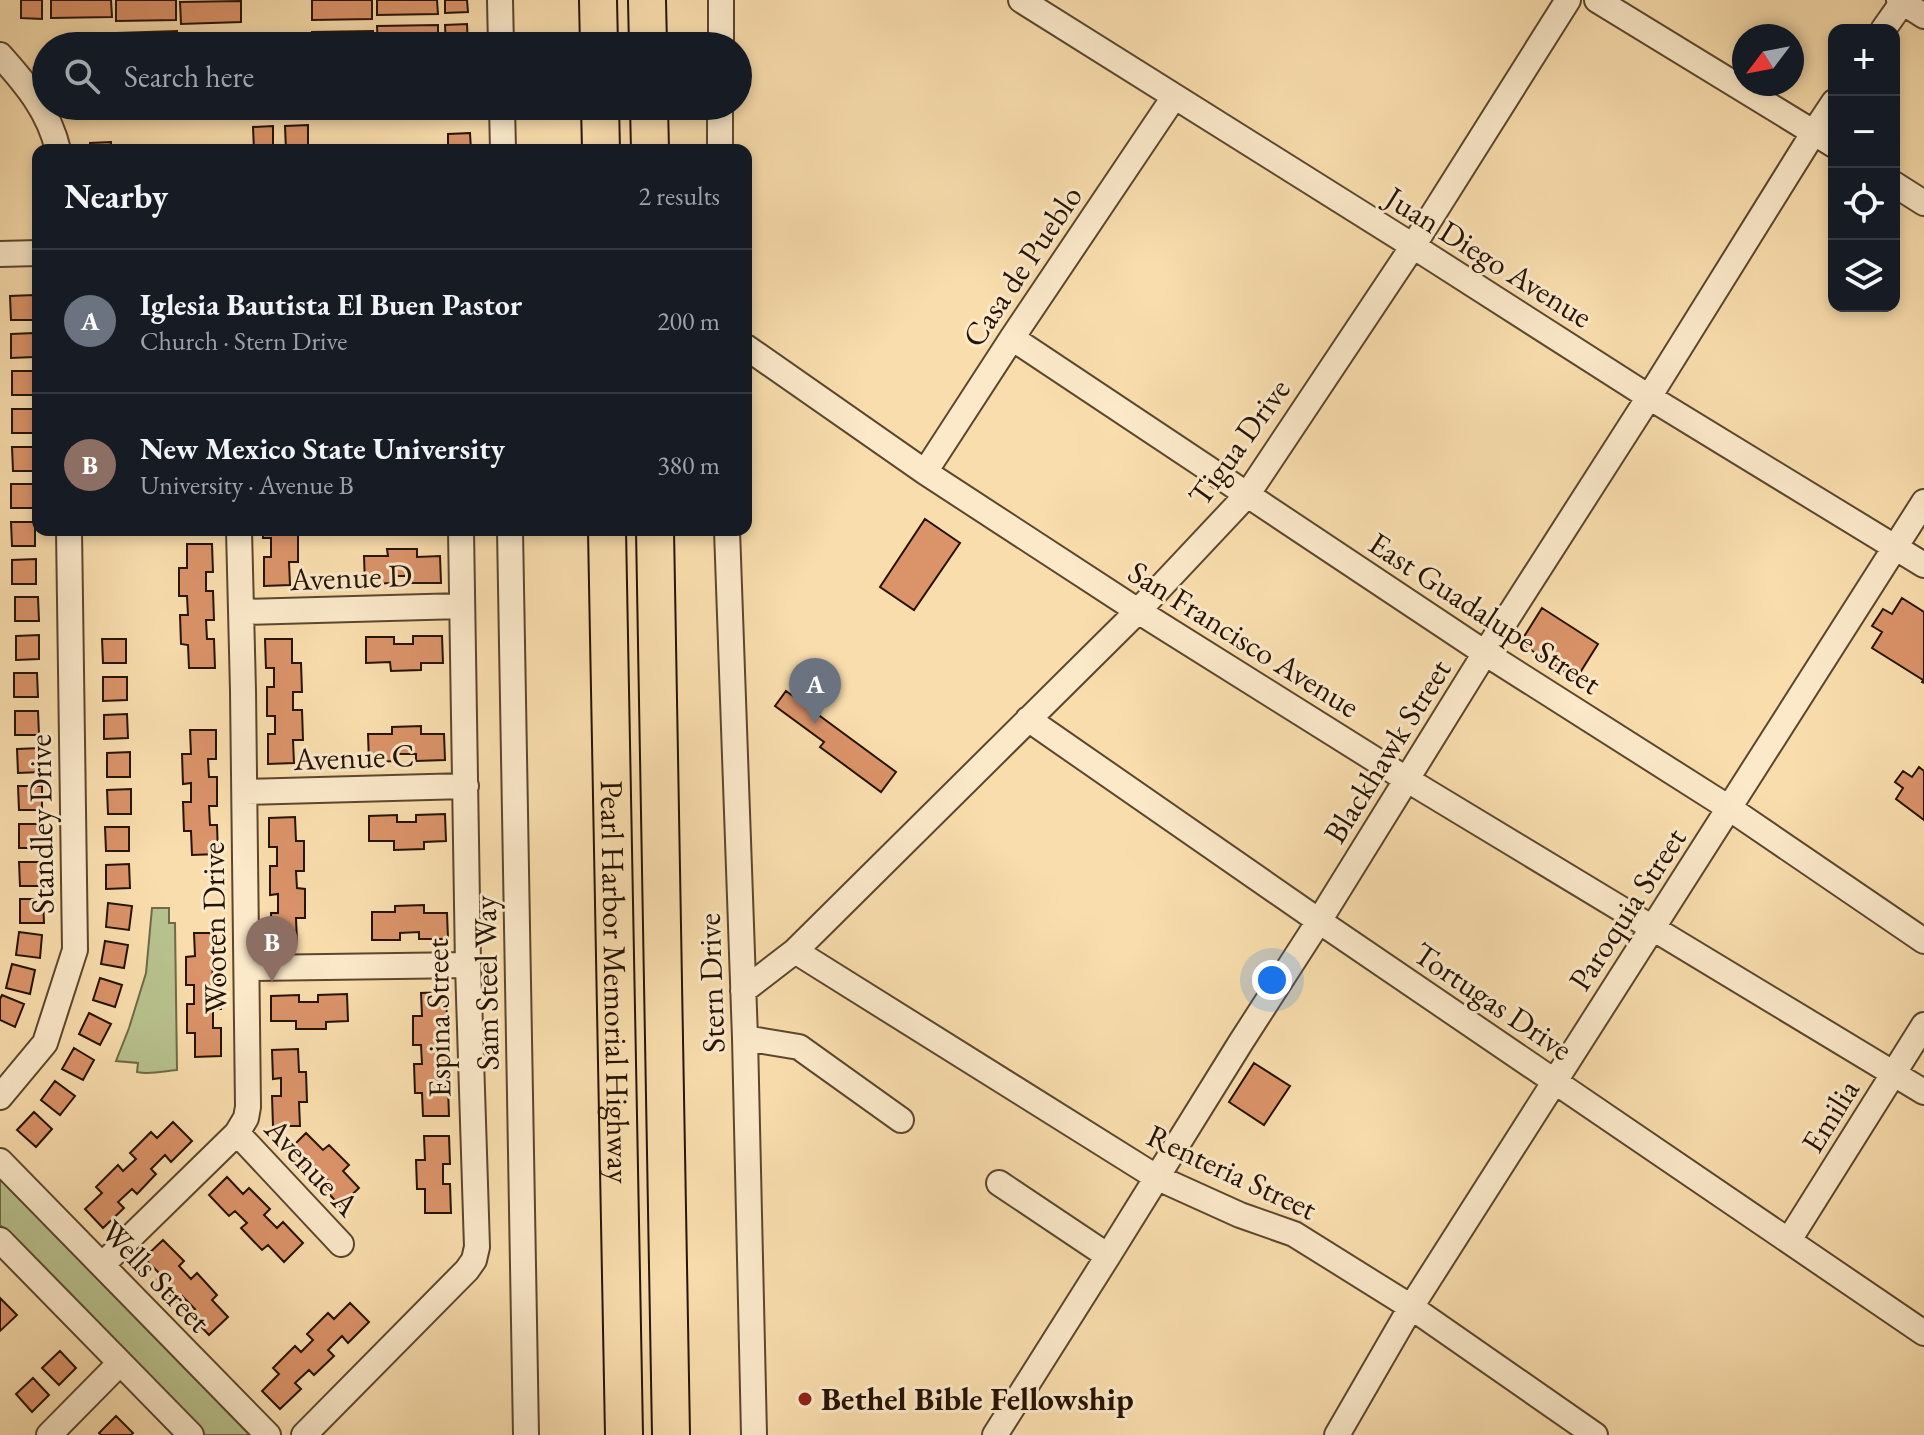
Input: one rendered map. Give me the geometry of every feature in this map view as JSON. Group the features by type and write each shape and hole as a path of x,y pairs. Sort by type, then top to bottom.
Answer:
{"highway":[{"path":"598,0 599,32"},
{"path":"647,0 648,32"},
{"path":"600,120 601,144"},
{"path":"649,120 650,144"},
{"name":"Pearl Harbor Memorial Highway","path":"607,536 624,1435"},
{"name":"Pearl Harbor Memorial Highway","path":"655,536 671,1435"}],"street":[{"path":"500,0 501,32"},
{"path":"721,0 721,32"},
{"name":"Juan Diego Avenue","path":"1021,0 1649,397 1924,565"},
{"name":"Tigua Drive","path":"743,991 795,951 1138,611 1247,495 1413,246 1568,0"},
{"path":"1597,0 1824,138"},
{"path":"1887,24 1902,1 1924,16"},
{"path":"0,55 32,92"},
{"name":"Casa de Pueblo","path":"925,472 1174,97"},
{"path":"47,120 56,144"},
{"path":"502,120 503,144"},
{"path":"720,120 720,144"},
{"name":"Blackhawk Street","path":"995,1435 1485,653 1649,397 1824,138"},
{"path":"1900,188 1924,203"},
{"path":"0,254 32,253"},
{"name":"East Guadalupe Street","path":"1012,338 1485,653 1729,808 1924,941"},
{"name":"San Francisco Avenue","path":"752,351 925,472 1138,611 1406,779 1924,1092"},
{"name":"Paroquia Street","path":"1337,1435 1411,1307 1924,502"},
{"name":"Standley Drive","path":"0,1097 45,1043 75,950 69,536"},
{"name":"Wooten Drive","path":"102,1265 237,1133 246,1118 245,792 239,536"},
{"name":"Espina Street","path":"304,1435 467,1270 474,1260 477,1247 468,965 461,536"},
{"name":"Sam Steel Way","path":"510,536 526,1435"},
{"name":"Stern Drive","path":"727,536 745,1038 754,1435"},
{"name":"Avenue D","path":"241,612 462,606"},
{"name":"Tortugas Drive","path":"1028,719 1924,1333"},
{"name":"Avenue C","path":"245,792 466,786"},
{"name":"Renteria Street","path":"795,951 1156,1177 1240,1215 1294,1234 1411,1307 1595,1435"},
{"path":"247,968 468,965"},
{"name":"Emilia","path":"1789,1240 1924,1025"},
{"path":"745,1038 799,1047 901,1120"},
{"name":"Avenue A","path":"237,1133 341,1244"},
{"name":"Wells Street","path":"0,1161 268,1435"},
{"path":"999,1183 1108,1256"},
{"path":"2,1245 191,1435"},
{"path":"49,1435 120,1363"}],"green space":[{"path":"152,908 169,908 169,923 175,923 177,1070 147,1073 137,1072 138,1063 116,1061 146,973"},
{"path":"0,1179 250,1435 205,1435 0,1225"}],"building":[{"path":"21,0 42,0 42,19 21,18"},
{"path":"51,0 111,0 112,17 51,18"},
{"path":"116,0 176,0 176,20 116,21"},
{"path":"312,0 372,0 372,19 312,20"},
{"path":"377,0 437,0 438,14 377,15"},
{"path":"445,0 467,0 468,12 445,13"},
{"path":"241,1 241,22 181,24 180,2"},
{"path":"467,24 467,32 445,32 445,25"},
{"path":"438,25 438,32 377,32 377,26"},
{"path":"308,125 308,144 286,144 285,126"},
{"path":"273,126 273,144 254,144 253,127"},
{"path":"470,133 471,144 448,144 448,134"},
{"path":"32,295 32,320 11,320 10,296"},
{"path":"32,333 32,357 11,358 11,334"},
{"path":"12,371 32,371 32,395 12,395"},
{"path":"12,409 32,409 32,433 12,433"},
{"path":"12,447 32,447 32,471 13,471"},
{"path":"11,484 32,484 32,508 11,508"},
{"path":"925,519 960,543 914,610 880,587"},
{"path":"11,522 32,522 35,546 12,546"},
{"path":"298,536 298,562 289,562 290,585 264,586 264,557 271,557 271,538 263,538"},
{"path":"187,544 212,544 213,572 206,572 206,591 213,591 214,620 206,620 207,639 214,639 215,668 189,668 188,645 181,644 180,615 188,615 187,596 179,596 179,568 187,568"},
{"path":"387,549 417,549 417,557 440,556 441,583 412,583 412,576 393,576 393,583 365,584 364,556 388,556"},
{"path":"36,559 36,584 12,584 12,560"},
{"path":"15,597 38,597 39,621 15,621"},
{"path":"1902,598 1924,612 1924,683 1872,648 1882,632 1872,626 1883,609 1892,614"},
{"path":"1542,608 1598,644 1576,679 1520,643"},
{"path":"39,635 39,659 16,660 16,636"},
{"path":"413,636 442,636 443,663 421,663 421,670 391,671 390,662 366,663 366,637 394,637 394,644 413,644"},
{"path":"102,639 126,639 126,663 103,663"},
{"path":"265,639 292,639 292,663 301,663 302,692 293,692 293,710 302,710 303,740 293,740 294,763 268,764 268,734 275,734 275,716 267,716 267,687 274,687 274,668 266,668"},
{"path":"14,673 37,673 38,697 14,697"},
{"path":"103,677 127,677 127,700 103,701"},
{"path":"786,691 896,772 881,792 820,747 824,742 775,706"},
{"path":"15,711 38,711 39,735 15,735"},
{"path":"127,714 128,738 104,739 104,715"},
{"path":"421,726 421,734 444,734 445,760 416,761 416,754 397,754 397,761 369,762 368,734 392,734 392,727"},
{"path":"190,730 216,730 216,759 208,759 209,777 217,777 217,806 209,806 210,825 217,825 218,854 192,855 191,831 184,831 183,802 191,802 191,783 183,784 182,754 191,754"},
{"path":"41,748 41,772 18,773 17,749"},
{"path":"130,752 130,777 107,777 107,753"},
{"path":"1919,767 1924,771 1924,820 1896,799 1903,788 1895,782 1903,771 1912,777"},
{"path":"18,786 42,786 42,810 19,810"},
{"path":"131,789 131,814 108,814 107,790"},
{"path":"445,814 446,841 424,842 424,849 394,850 394,841 369,841 369,816 397,815 397,822 416,822 416,815"},
{"path":"295,817 296,841 304,841 304,871 296,871 297,888 305,889 305,918 296,918 297,942 271,942 271,913 278,913 278,894 270,895 270,866 277,866 277,847 269,847 269,818"},
{"path":"19,824 42,824 43,848 19,848"},
{"path":"105,827 129,827 129,851 106,851"},
{"path":"19,862 43,862 43,886 20,886"},
{"path":"129,864 130,888 106,889 106,865"},
{"path":"20,899 43,899 44,923 20,923"},
{"path":"108,903 132,906 129,930 106,927"},
{"path":"424,905 424,913 447,913 448,939 419,939 419,932 400,933 400,940 372,940 372,912 395,912 395,906"},
{"path":"19,932 42,935 40,958 16,955"},
{"path":"194,933 219,933 220,961 212,961 213,980 220,980 221,1009 213,1009 213,1028 221,1028 221,1056 195,1057 195,1033 187,1033 187,1004 194,1004 194,985 186,985 186,957 195,956"},
{"path":"105,941 128,945 124,968 101,964"},
{"path":"12,964 35,970 30,994 6,988"},
{"path":"100,978 122,985 115,1007 93,1000"},
{"path":"446,992 447,1021 440,1021 440,1040 447,1040 448,1068 440,1068 441,1087 448,1087 449,1116 423,1116 422,1093 415,1093 414,1064 422,1064 421,1045 413,1045 413,1016 422,1016 421,993"},
{"path":"347,994 348,1021 326,1022 326,1029 296,1029 296,1021 271,1021 271,996 299,995 299,1002 318,1002 318,995"},
{"path":"2,995 24,1004 15,1027 0,1020"},
{"path":"89,1013 111,1024 100,1045 79,1034"},
{"path":"74,1048 94,1060 83,1080 62,1069"},
{"path":"298,1049 299,1072 306,1072 307,1102 299,1102 300,1126 273,1126 272,1096 281,1096 281,1078 273,1079 272,1050"},
{"path":"1254,1063 1290,1086 1264,1125 1229,1102"},
{"path":"55,1081 75,1096 60,1115 41,1100"},
{"path":"34,1112 52,1129 36,1147 17,1130"},
{"path":"173,1122 192,1141 171,1162 165,1155 151,1169 156,1174 137,1194 132,1189 118,1202 124,1208 103,1228 85,1209 102,1193 96,1187 118,1165 123,1171 136,1159 130,1153 151,1132 157,1138"},
{"path":"306,1133 323,1150 329,1145 349,1165 343,1171 359,1188 340,1206 321,1185 327,1179 313,1165 307,1172 287,1152"},
{"path":"424,1136 449,1136 450,1164 443,1164 443,1184 450,1184 451,1213 425,1213 425,1189 417,1189 416,1160 425,1160"},
{"path":"227,1177 243,1194 249,1188 270,1209 264,1215 277,1228 283,1222 303,1243 284,1262 268,1245 262,1250 241,1228 247,1223 235,1211 229,1216 209,1195"},
{"path":"163,1240 184,1261 179,1266 191,1279 197,1273 217,1295 212,1300 228,1317 209,1335 190,1315 195,1309 182,1296 176,1302 156,1280 161,1275 144,1258"},
{"path":"0,1298 17,1315 0,1331"},
{"path":"350,1303 369,1322 348,1343 342,1336 328,1350 334,1356 314,1375 309,1370 295,1383 301,1389 280,1409 262,1391 279,1374 273,1368 295,1346 301,1352 313,1340 307,1334 328,1313 334,1319"},
{"path":"60,1351 76,1368 59,1385 42,1368"},
{"path":"33,1378 49,1395 32,1412 16,1394"},
{"path":"116,1416 133,1433 101,1435 99,1433"}],"place":[{"name":"Iglesia Bautista El Buen Pastor","path":"815,724"},
{"name":"New Mexico State University","path":"272,982"},
{"name":"Bethel Bible Fellowship","path":"805,1399"}]}
